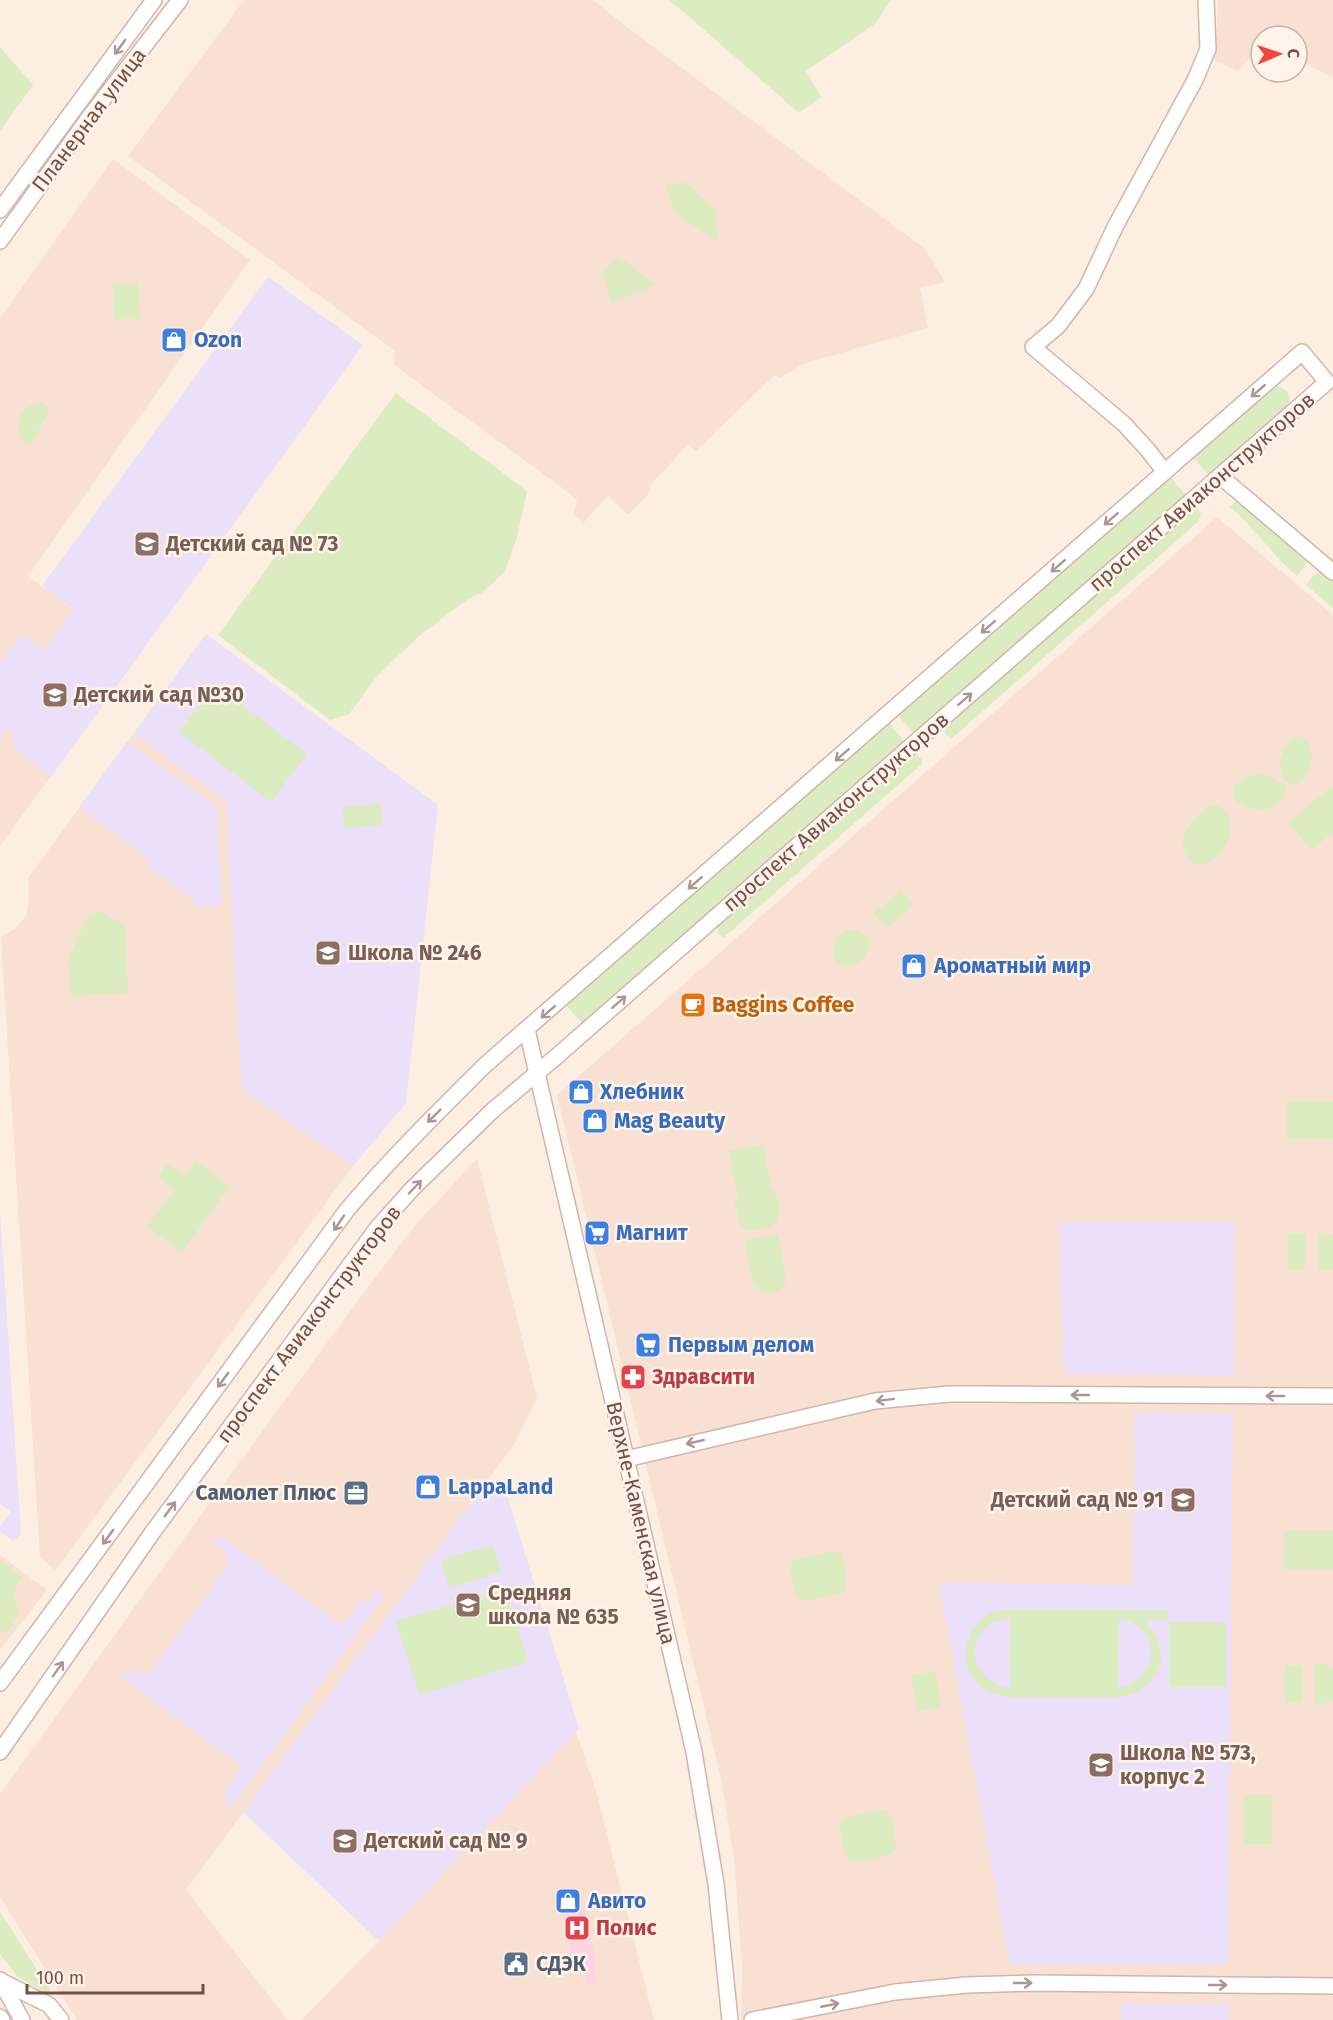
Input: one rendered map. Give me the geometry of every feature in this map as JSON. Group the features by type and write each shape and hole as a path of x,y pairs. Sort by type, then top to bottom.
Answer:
{"street":[{"name":"Планерная улица","path":"0,210 154,0"},
{"name":"Планерная улица","path":"0,241 91,115 180,0"},
{"path":"1165,472 1124,424 1033,347 1058,326 1086,290 1116,225 1195,80 1208,49 1206,0"},
{"name":"проспект Авиаконструкторов","path":"0,1683 347,1210 421,1129 484,1066 1302,352 1327,382 484,1119 413,1188 378,1227 152,1533 0,1752"},
{"path":"1220,476 1333,572"},
{"name":"Верхне-Каменская улица","path":"527,1030 696,1763 716,1884 730,2020"},
{"path":"626,1459 798,1418 891,1399 949,1394 1333,1396"},
{"path":"0,1980 22,2020"},
{"path":"0,1980 49,2005 61,2020"},
{"path":"752,2020 895,1992 967,1985 1033,1983 1333,1986"}],"shaded area":[{"path":"244,0 593,0 925,249 945,282 920,288 928,328 803,364 779,378 775,375 696,451 688,445 652,483 649,494 628,515 608,496 584,522 573,515 577,500 394,365 395,351 128,156"},
{"path":"1218,0 1333,0 1333,78 1309,65 1309,24 1249,24 1249,59 1238,71 1215,61"},
{"path":"113,159 250,260 28,576 137,658 0,846 0,318"},
{"path":"268,277 363,345 51,777 16,750 9,727 2,736 0,733 0,664 22,635 44,650 74,610 42,586"},
{"path":"1217,517 1333,615 1333,2020 741,2020 742,1966 734,1859 721,1778 557,1095"},
{"name":"Школа № 246","path":"206,634 438,805 406,1103 353,1166 242,1090 226,801 134,733"},
{"path":"134,733 226,801 242,1090 353,1166 56,1570 40,1558 1,937 16,928 26,916 29,899 28,878"},
{"path":"127,742 216,806 222,905 194,906 194,900 146,866 150,860 79,807"},
{"path":"477,1159 537,1398 513,1446 186,1890 288,2020 77,2020 0,1897 0,1794 362,1295 416,1224"},
{"path":"0,1210 21,1534 13,1541 0,1531 0,1527 11,1512 0,1504"},
{"path":"1059,1222 1235,1222 1234,1376 1064,1374"},
{"name":"Школа № 573, корпус 2","path":"1135,1413 1233,1414 1228,1964 1010,1964 939,1583 1133,1585"},
{"name":"Средняя школа № 635","path":"486,1483 504,1485 579,1729 379,1941 243,1812"},
{"path":"220,1535 342,1626 362,1599 367,1603 376,1590 384,1596 232,1807 224,1802 229,1796 224,1792 242,1766 122,1678 128,1669 137,1675 141,1670 148,1676 230,1562 224,1558 227,1553 214,1543"},
{"path":"0,1555 47,1590 0,1650"},
{"path":"576,1732 596,1790 654,2020 301,2020 379,1941"},
{"name":"Полис","path":"584,1904 594,1954 595,1985 587,1985 586,1963 573,1963 562,1907"},
{"path":"1121,2003 1229,2004 1229,2020 1121,2020"}],"green space":[{"path":"668,0 891,0 876,23 806,71 821,97 799,113"},
{"path":"0,47 33,85 0,131"},
{"path":"686,183 716,211 717,241 675,213 666,184"},
{"path":"618,256 655,285 611,303 604,272"},
{"path":"113,283 133,285 133,283 138,283 139,320 133,320 133,318 114,320"},
{"path":"1278,386 1288,394 1290,400 1288,407 1209,476 1193,457 1272,388"},
{"path":"396,393 527,491 517,537 505,571 483,592 465,601 419,636 377,676 349,714 330,720 218,635"},
{"path":"38,403 44,403 50,409 33,440 27,444 23,443 19,431 20,419 26,409"},
{"path":"1170,477 1186,495 914,734 898,715"},
{"path":"1240,498 1307,558 1305,566 1297,576 1230,507"},
{"path":"1196,506 1201,514 1198,522 951,739 945,733 945,726"},
{"path":"1322,572 1333,579 1333,608 1306,585 1314,575"},
{"path":"215,684 307,754 271,802 179,732"},
{"path":"889,723 905,742 583,1024 566,1005"},
{"path":"1299,736 1309,747 1311,763 1305,778 1292,785 1282,777 1280,758 1289,740"},
{"path":"915,752 922,760 922,764 723,938 717,926"},
{"path":"1258,774 1270,776 1285,785 1285,795 1280,803 1260,809 1250,808 1241,804 1235,797 1236,784 1244,778"},
{"path":"1333,785 1333,832 1312,850 1289,823"},
{"path":"381,804 382,825 344,828 343,807"},
{"path":"1214,805 1225,811 1230,821 1230,832 1226,844 1218,855 1209,862 1199,865 1190,860 1185,852 1184,836 1193,820"},
{"path":"901,890 913,905 887,928 874,913"},
{"path":"99,911 125,925 128,993 71,996 69,957 89,914"},
{"path":"848,930 866,936 868,951 857,963 847,965 836,963 832,953 837,936"},
{"path":"1287,1101 1333,1101 1333,1139 1287,1139"},
{"path":"763,1144 772,1190 775,1190 778,1201 778,1218 771,1226 757,1230 745,1230 739,1223 734,1198 738,1196 729,1151"},
{"path":"195,1161 230,1186 182,1252 147,1227 174,1189 158,1177 167,1164 184,1176"},
{"path":"1319,1232 1333,1235 1333,1269 1319,1271"},
{"path":"1288,1233 1305,1233 1305,1269 1288,1269"},
{"path":"778,1234 786,1281 782,1288 776,1291 762,1292 753,1283 745,1240"},
{"path":"1284,1531 1333,1531 1333,1569 1284,1569"},
{"path":"492,1545 501,1572 450,1588 441,1560"},
{"path":"832,1551 841,1554 844,1563 847,1578 844,1592 806,1601 797,1598 790,1569 793,1560"},
{"path":"0,1560 22,1577 15,1595 19,1614 7,1633 2,1633 0,1627"},
{"path":"506,1589 528,1662 419,1695 396,1621"},
{"path":"1007,1609 1168,1610 1168,1619 1145,1620 1154,1632 1159,1645 1160,1667 1155,1677 1147,1685 1121,1697 1008,1697 992,1693 981,1687 971,1676 967,1666 966,1646 974,1627 981,1619 990,1613","holes":["1010,1618 1010,1687 1009,1688 994,1683 983,1674 977,1664 975,1652 977,1640 984,1630 995,1622","1119,1619 1133,1623 1143,1630 1149,1640 1151,1651 1149,1663 1143,1673 1133,1682 1119,1688"]},
{"path":"1169,1622 1226,1622 1226,1687 1169,1687"},
{"path":"1315,1664 1333,1668 1333,1700 1322,1704 1315,1704"},
{"path":"1285,1665 1303,1665 1303,1703 1285,1703"},
{"path":"935,1671 941,1707 918,1712 911,1675"},
{"path":"1244,1795 1272,1795 1272,1844 1244,1844"},
{"path":"881,1810 886,1811 892,1818 896,1849 887,1856 873,1860 858,1861 847,1858 839,1828 842,1819"},
{"path":"0,1912 50,1990 47,1994 17,1976 0,1954"}],"place":[{"name":"Ozon","path":"174,340"},
{"name":"Детский сад № 73","path":"147,544"},
{"name":"Детский сад №30","path":"55,695"},
{"name":"Школа № 246","path":"328,953"},
{"name":"Ароматный мир","path":"914,966"},
{"name":"Baggins Coffee","path":"693,1005"},
{"name":"Хлебник","path":"581,1092"},
{"name":"Mag Beauty","path":"595,1121"},
{"name":"Магнит","path":"597,1233"},
{"name":"Первым делом","path":"648,1345"},
{"name":"Здравсити","path":"633,1377"},
{"name":"LappaLand","path":"428,1487"},
{"name":"Самолет Плюс","path":"356,1493"},
{"name":"Детский сад № 91","path":"1183,1500"},
{"name":"Средняя школа № 635","path":"468,1605"},
{"name":"Школа № 573, корпус 2","path":"1101,1765"},
{"name":"Детский сад № 9","path":"345,1841"},
{"name":"Авито","path":"568,1901"},
{"name":"Полис","path":"577,1928"},
{"name":"СДЭК","path":"516,1964"}]}
